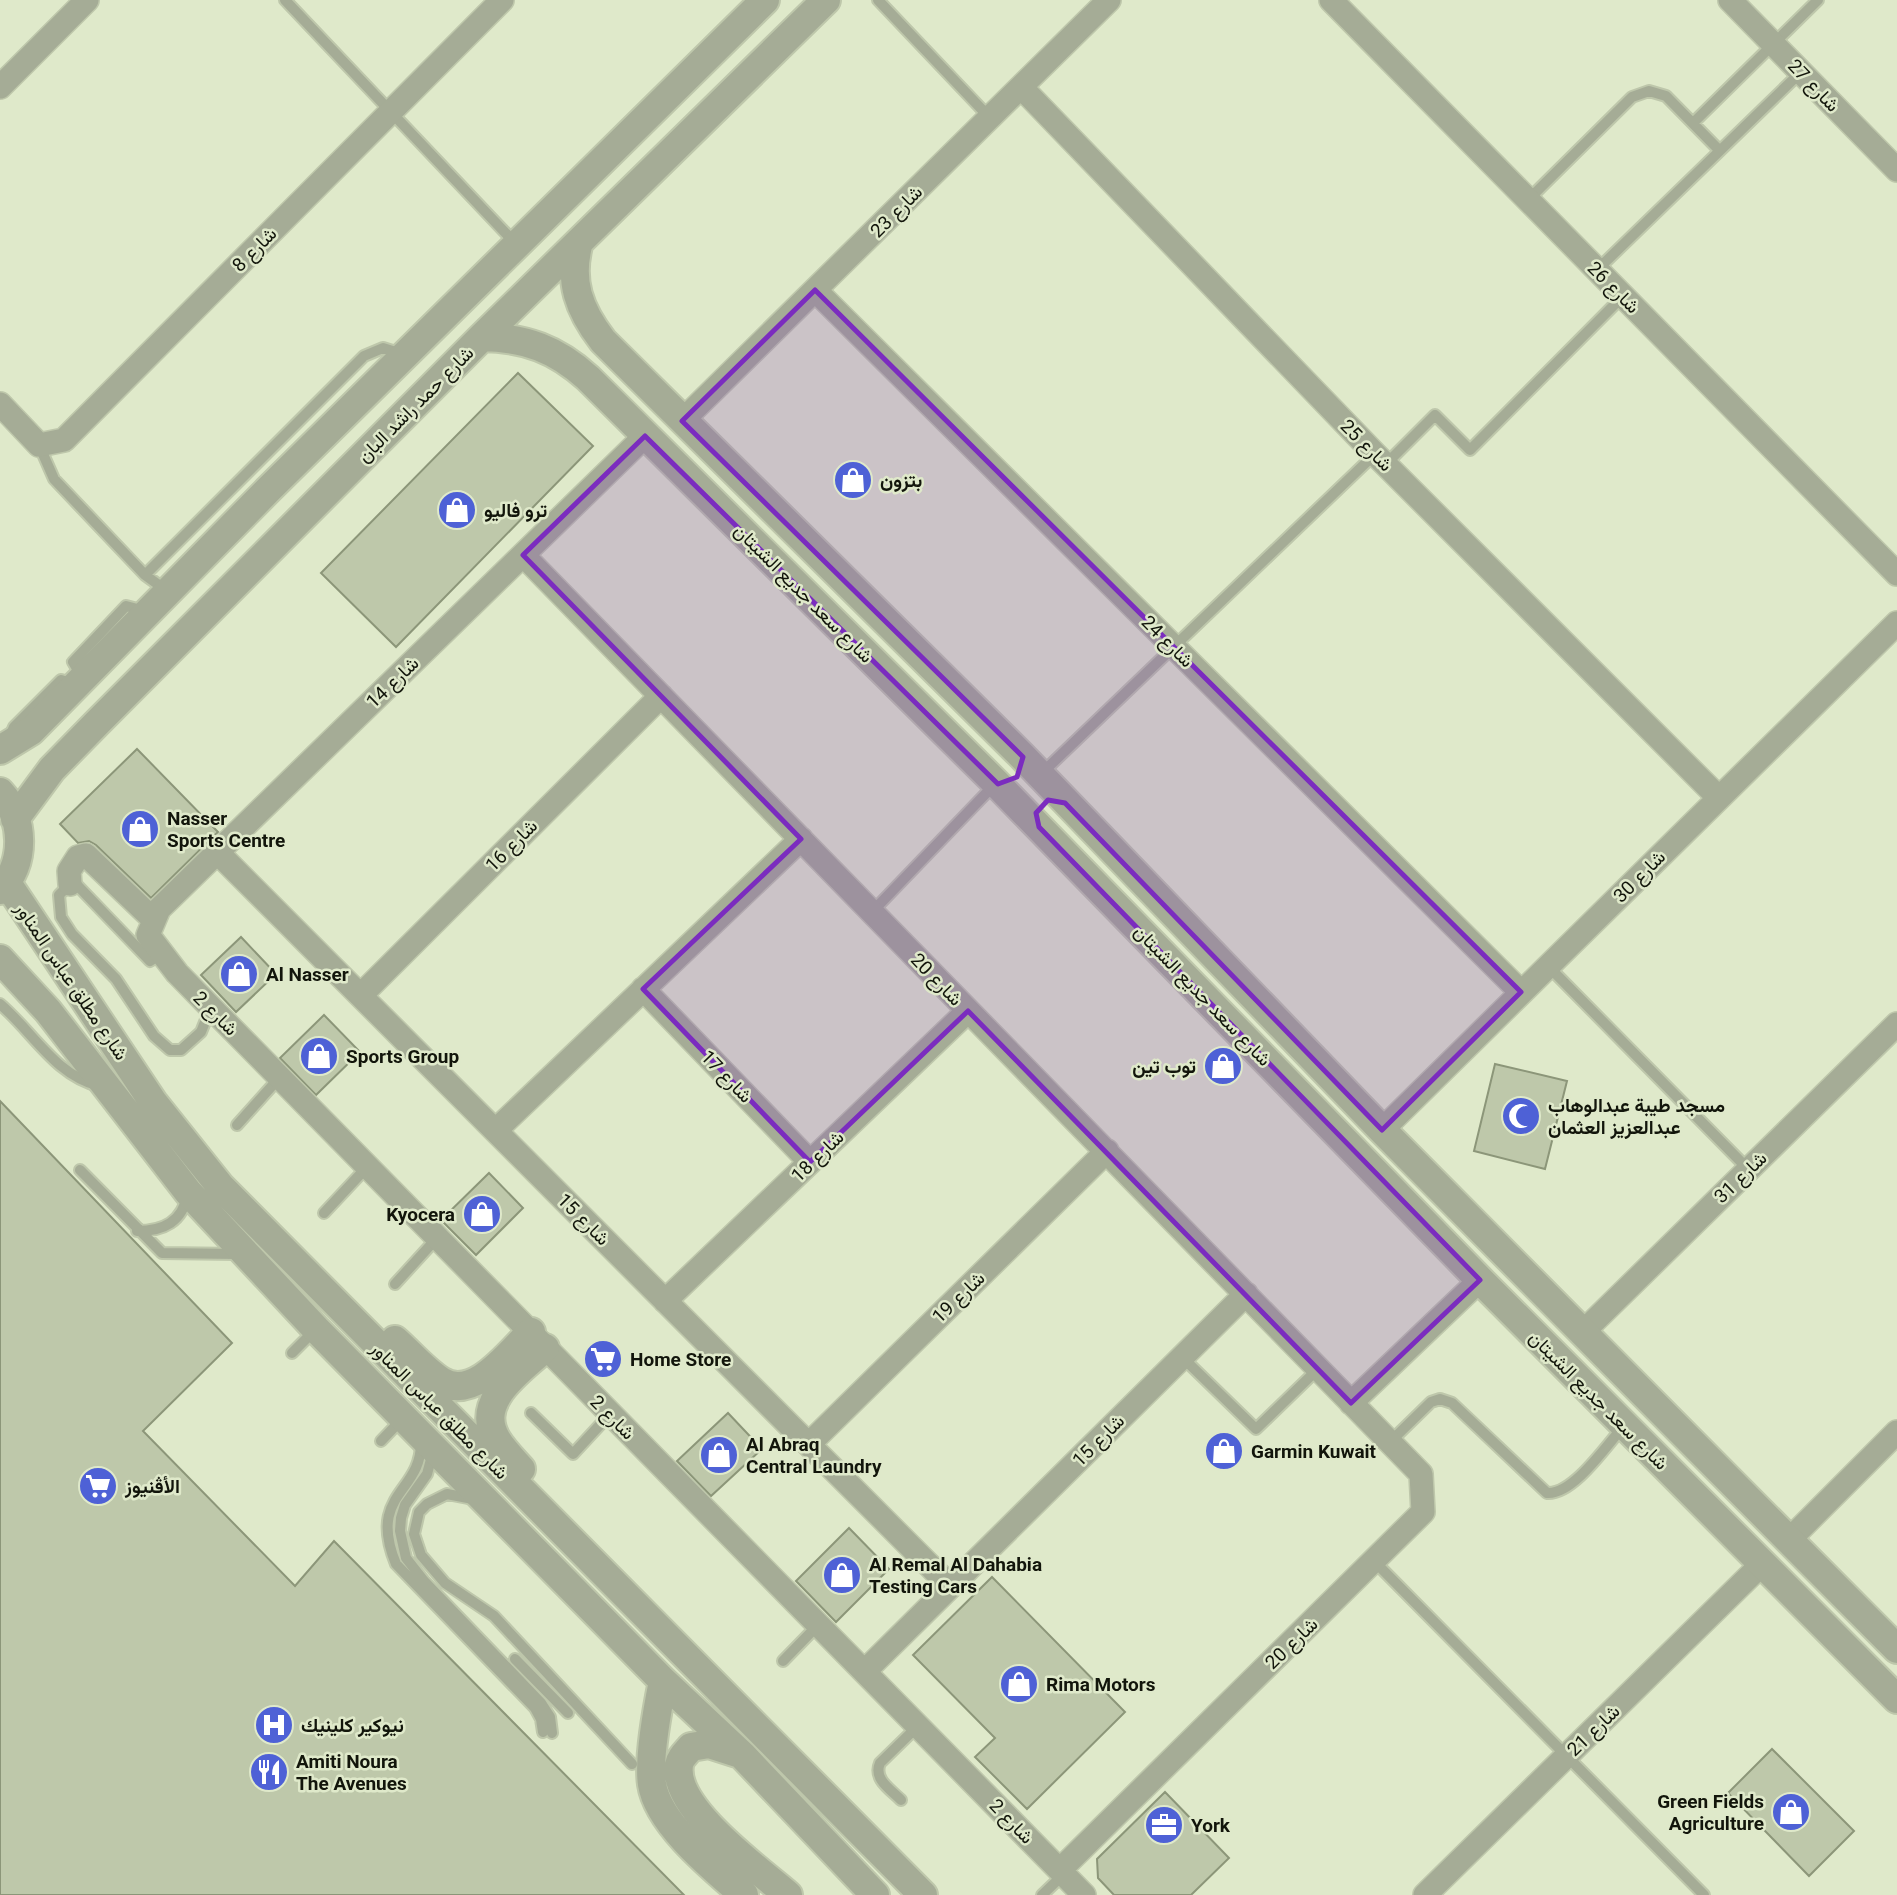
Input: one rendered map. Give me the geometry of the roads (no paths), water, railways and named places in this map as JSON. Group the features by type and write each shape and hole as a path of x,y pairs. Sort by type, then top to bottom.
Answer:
{"street":[{"path":"0,87 87,0"},
{"name":"شارع 8","path":"39,445 64,440 502,0"},
{"path":"4,749 31,731 516,244 765,0"},
{"name":"شارع حمد راشد البان","path":"15,819 52,769 482,337 825,0"},
{"name":"شارع 23","path":"682,421 1109,0"},
{"name":"شارع 26","path":"1331,0 1897,574"},
{"name":"شارع 27","path":"1730,0 1897,170"},
{"path":"742,22 746,40 753,48 772,51"},
{"path":"702,61 717,61 726,71 728,95"},
{"name":"شارع 25","path":"1021,87 1380,459 1719,798"},
{"name":"شارع سعد جديع الشيتان","path":"579,242 575,258 575,288 586,317 614,352 1031,766 1382,1130 1889,1641"},
{"name":"شارع 24","path":"815,290 1521,992"},
{"name":"شارع سعد جديع الشيتان","path":"482,337 511,337 540,345 566,358 588,378 996,783 1480,1280 1897,1699"},
{"path":"588,378 593,359 599,354 614,352"},
{"path":"0,404 39,445"},
{"name":"شارع 14","path":"155,936 159,909 645,436"},
{"path":"211,548 226,542 234,544 247,554 250,570"},
{"name":"شارع 20","path":"523,555 1421,1474 1423,1513 1062,1872"},
{"name":"شارع 30","path":"1382,1130 1897,623"},
{"name":"شارع 16","path":"361,995 661,696"},
{"path":"31,731 26,743 25,757 32,766 42,770 52,769"},
{"path":"996,783 1007,783 1017,777 1022,768 1031,766"},
{"path":"0,792 15,819 20,837 17,861 3,886"},
{"path":"1039,827 1036,813 1043,803 1054,799 1065,803"},
{"path":"495,1130 801,839"},
{"name":"شارع 15","path":"217,852 950,1586"},
{"name":"شارع 2","path":"70,884 69,870 78,857 86,855 211,1007 1084,1895"},
{"name":"شارع مطلق عباس المناور","path":"3,886 153,1102 220,1186 564,1536 923,1895"},
{"name":"شارع مطلق عباس المناور","path":"0,959 48,1011 188,1192 316,1329 663,1681 742,1755 875,1895"},
{"name":"شارع 17","path":"643,989 810,1162"},
{"path":"0,999 51,1040 85,1062"},
{"name":"شارع 18","path":"665,1301 968,1011"},
{"name":"شارع 31","path":"1583,1332 1897,1024"},
{"name":"شارع 19","path":"809,1444 1107,1151"},
{"path":"1351,1403 1480,1280"},
{"path":"312,1281 355,1305 443,1382 457,1386 472,1384 538,1340"},
{"name":"شارع 15","path":"865,1671 1246,1294"},
{"path":"538,1340 493,1401 489,1419 496,1439 544,1498 564,1536"},
{"path":"1789,1540 1897,1432"},
{"name":"شارع 21","path":"1425,1895 1762,1564"},
{"path":"1793,1596 1804,1602 1817,1599 1825,1583 1820,1571"},
{"path":"1852,1656 1850,1644 1854,1634 1870,1628 1889,1641"},
{"path":"663,1681 651,1783 660,1806 672,1824 722,1886 744,1895"},
{"path":"742,1755 709,1744 691,1747 679,1762 679,1781 692,1806 788,1895"},
{"path":"722,1886 742,1854"}],"lane":[{"path":"285,0 516,244"},
{"path":"878,0 989,118"},
{"path":"1693,123 1818,0"},
{"path":"1597,270 1801,72"},
{"path":"1528,200 1632,97 1649,91 1665,96 1719,150"},
{"path":"1031,766 1173,646 1380,459 1435,415 1470,450 1623,296"},
{"path":"145,575 364,356 383,348 405,355"},
{"path":"39,445 54,479 145,575 168,592"},
{"path":"4,749 14,727 61,680 80,681"},
{"path":"872,912 996,783"},
{"path":"155,936 150,961 77,885 70,884 59,895 61,917 72,934 116,979 162,1043 170,1050 181,1050 201,1032 211,1007"},
{"path":"1548,966 1748,1169"},
{"path":"0,999 58,1065 83,1082 105,1087"},
{"path":"237,1125 280,1077"},
{"path":"324,1213 368,1166"},
{"path":"80,1170 155,1248 170,1255 247,1255"},
{"path":"137,1231 156,1231 168,1226 179,1217 188,1192"},
{"path":"395,1284 438,1238"},
{"path":"292,1353 316,1329"},
{"path":"1182,1357 1256,1429 1318,1369"},
{"path":"1390,1442 1431,1402 1440,1399 1452,1403 1547,1493 1557,1494 1569,1487 1625,1426"},
{"path":"531,1413 573,1454 610,1414"},
{"path":"381,1441 419,1434"},
{"path":"419,1434 418,1465 393,1501 388,1517 387,1533 393,1557 405,1577 535,1709 549,1730"},
{"path":"419,1434 427,1474 405,1505 401,1518 400,1531 406,1558 424,1581 541,1703 549,1730"},
{"path":"515,1529 469,1497 447,1494 426,1504 419,1512 414,1534 421,1555 436,1574 494,1616 632,1764"},
{"path":"1374,1561 1703,1895"},
{"path":"783,1661 819,1624"},
{"path":"515,1659 568,1713 584,1714"},
{"path":"549,1730 568,1713"},
{"path":"901,1800 878,1776 877,1771 880,1763 919,1725"},
{"path":"1042,1895 1062,1872"}],"place":[{"name":"بتزون","path":"853,480"},
{"name":"ترو فاليو","path":"457,510"},
{"name":"Nasser Sports Centre","path":"140,829"},
{"name":"Al Nasser","path":"239,974"},
{"name":"Sports Group","path":"319,1056"},
{"name":"توب تين","path":"1223,1066"},
{"name":"مسجد طيبة عبدالوهاب عبدالعزيز العثمان","path":"1521,1116"},
{"name":"Kyocera","path":"482,1214"},
{"name":"Home Store","path":"603,1359"},
{"name":"Garmin Kuwait","path":"1224,1451"},
{"name":"Al Abraq Central Laundry","path":"719,1455"},
{"name":"الأڤنيوز","path":"98,1486"},
{"name":"Al Remal Al Dahabia Testing Cars","path":"842,1575"},
{"name":"Rima Motors","path":"1019,1684"},
{"name":"نيوكير كلينيك","path":"274,1725"},
{"name":"Amiti Noura The Avenues","path":"269,1772"},
{"name":"Green Fields Agriculture","path":"1791,1812"},
{"name":"York","path":"1164,1825"}]}
